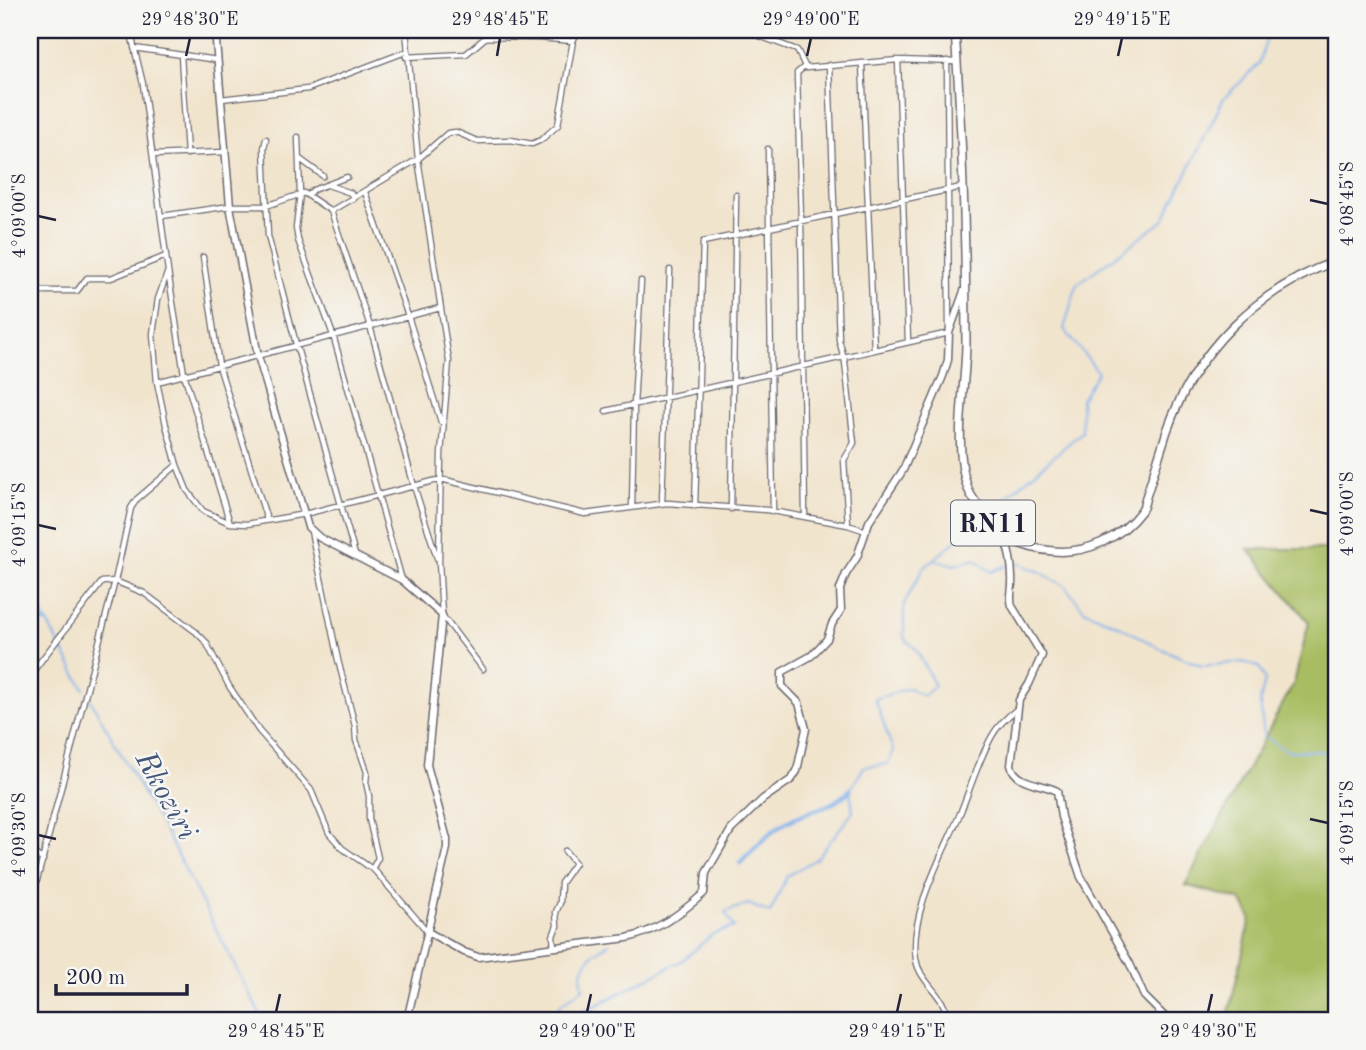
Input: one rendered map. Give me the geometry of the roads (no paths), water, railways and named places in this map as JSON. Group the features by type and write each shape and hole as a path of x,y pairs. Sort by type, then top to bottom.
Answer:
{"main road":[{"name":"RN11","path":"955,30 967,344 960,449 969,492 1004,537 1045,550 1067,551 1093,546 1124,529 1145,506 1175,408 1214,345 1233,324 1256,305 1296,279 1336,261"}],"street":[{"path":"130,30 143,84 184,374 230,523"},
{"path":"215,30 230,206 258,356 310,530 356,740 367,772 369,819 378,858 372,869"},
{"path":"405,30 418,159 449,361 442,426 439,562 442,615 427,765 447,843 407,1020"},
{"path":"331,211 418,159 445,134 452,132 477,141 511,140 532,144 556,128 573,41 578,30"},
{"path":"743,30 797,50 804,67"},
{"path":"220,99 308,89 408,55 466,54 486,37 573,41"},
{"path":"134,48 217,60"},
{"path":"181,55 187,154"},
{"path":"805,516 797,73 804,67 898,60 957,62"},
{"path":"898,60 908,342"},
{"path":"30,675 102,582 115,581 144,593 206,642 229,687 259,731 310,790 328,833 342,848 372,869 428,932 478,957 627,938 664,923 706,890 706,873 731,830 763,799 795,776 806,729 799,703 782,686 782,672 811,656 827,639 841,610 840,589 881,502 903,470 943,376 948,360 949,333 947,61"},
{"path":"862,63 874,349"},
{"path":"829,65 839,340 854,443 844,460 848,525"},
{"path":"298,137 298,240 333,335 402,580"},
{"path":"266,139 264,148 268,236 355,556"},
{"path":"768,149 773,511"},
{"path":"153,155 225,152"},
{"path":"300,159 323,176"},
{"path":"309,194 347,177"},
{"path":"328,184 351,193 353,199"},
{"path":"695,506 703,242 963,186"},
{"path":"365,192 442,426"},
{"path":"162,216 230,206 266,206 300,194 309,194 331,211 370,326 414,486 439,562"},
{"path":"730,509 736,195"},
{"path":"366,214 372,211"},
{"path":"41,291 77,291 87,278 111,278 166,256"},
{"path":"203,257 219,366 267,520"},
{"path":"662,503 670,270"},
{"path":"168,271 158,299 153,334 157,382 166,425 187,490 204,511 230,523 247,524 305,514 441,479 584,514 662,503 773,511 867,531"},
{"path":"632,507 640,281"},
{"path":"949,333 965,288"},
{"path":"157,382 440,308"},
{"path":"606,411 949,333"},
{"path":"30,906 133,503 177,465"},
{"path":"310,530 320,538 402,580 442,615 482,670"},
{"path":"1004,537 1011,560 1012,606 1042,655 1029,684 1018,700 1012,772 1018,778 1057,791 1065,829 1081,877 1130,964 1144,996 1168,1020"},
{"path":"947,1020 942,1002 918,967 915,938 920,914 940,856 993,733 1017,709"},
{"path":"30,850 43,860"},
{"path":"554,948 553,936 556,912 561,903 561,883 575,863 565,851"}],"waterway":[{"path":"988,513 1082,432 1081,399 1098,372 1064,329 1077,284 1163,221 1224,98 1259,64 1268,34 1272,30"},
{"path":"568,1020 683,960 712,935 734,927 725,912 748,904 770,913 787,876 816,859 853,812 850,790 864,767 888,764 893,750 875,699 909,688 923,696 935,686 916,649 904,638 904,604 923,569 982,518"},
{"path":"935,560 955,565 975,559 991,572 1020,564 1065,586 1084,610 1157,647 1202,666 1243,662 1259,667 1265,680 1260,702 1264,736 1287,751 1318,751 1336,755"},
{"name":"Rkoziri","path":"30,592 84,689"},
{"path":"30,616 48,624"},
{"name":"Rkoziri","path":"87,694 168,837 263,1020"},
{"path":"740,863 777,828 828,805 850,790"},
{"path":"553,1020 560,1005 583,988 582,974 587,962 609,944"}]}
